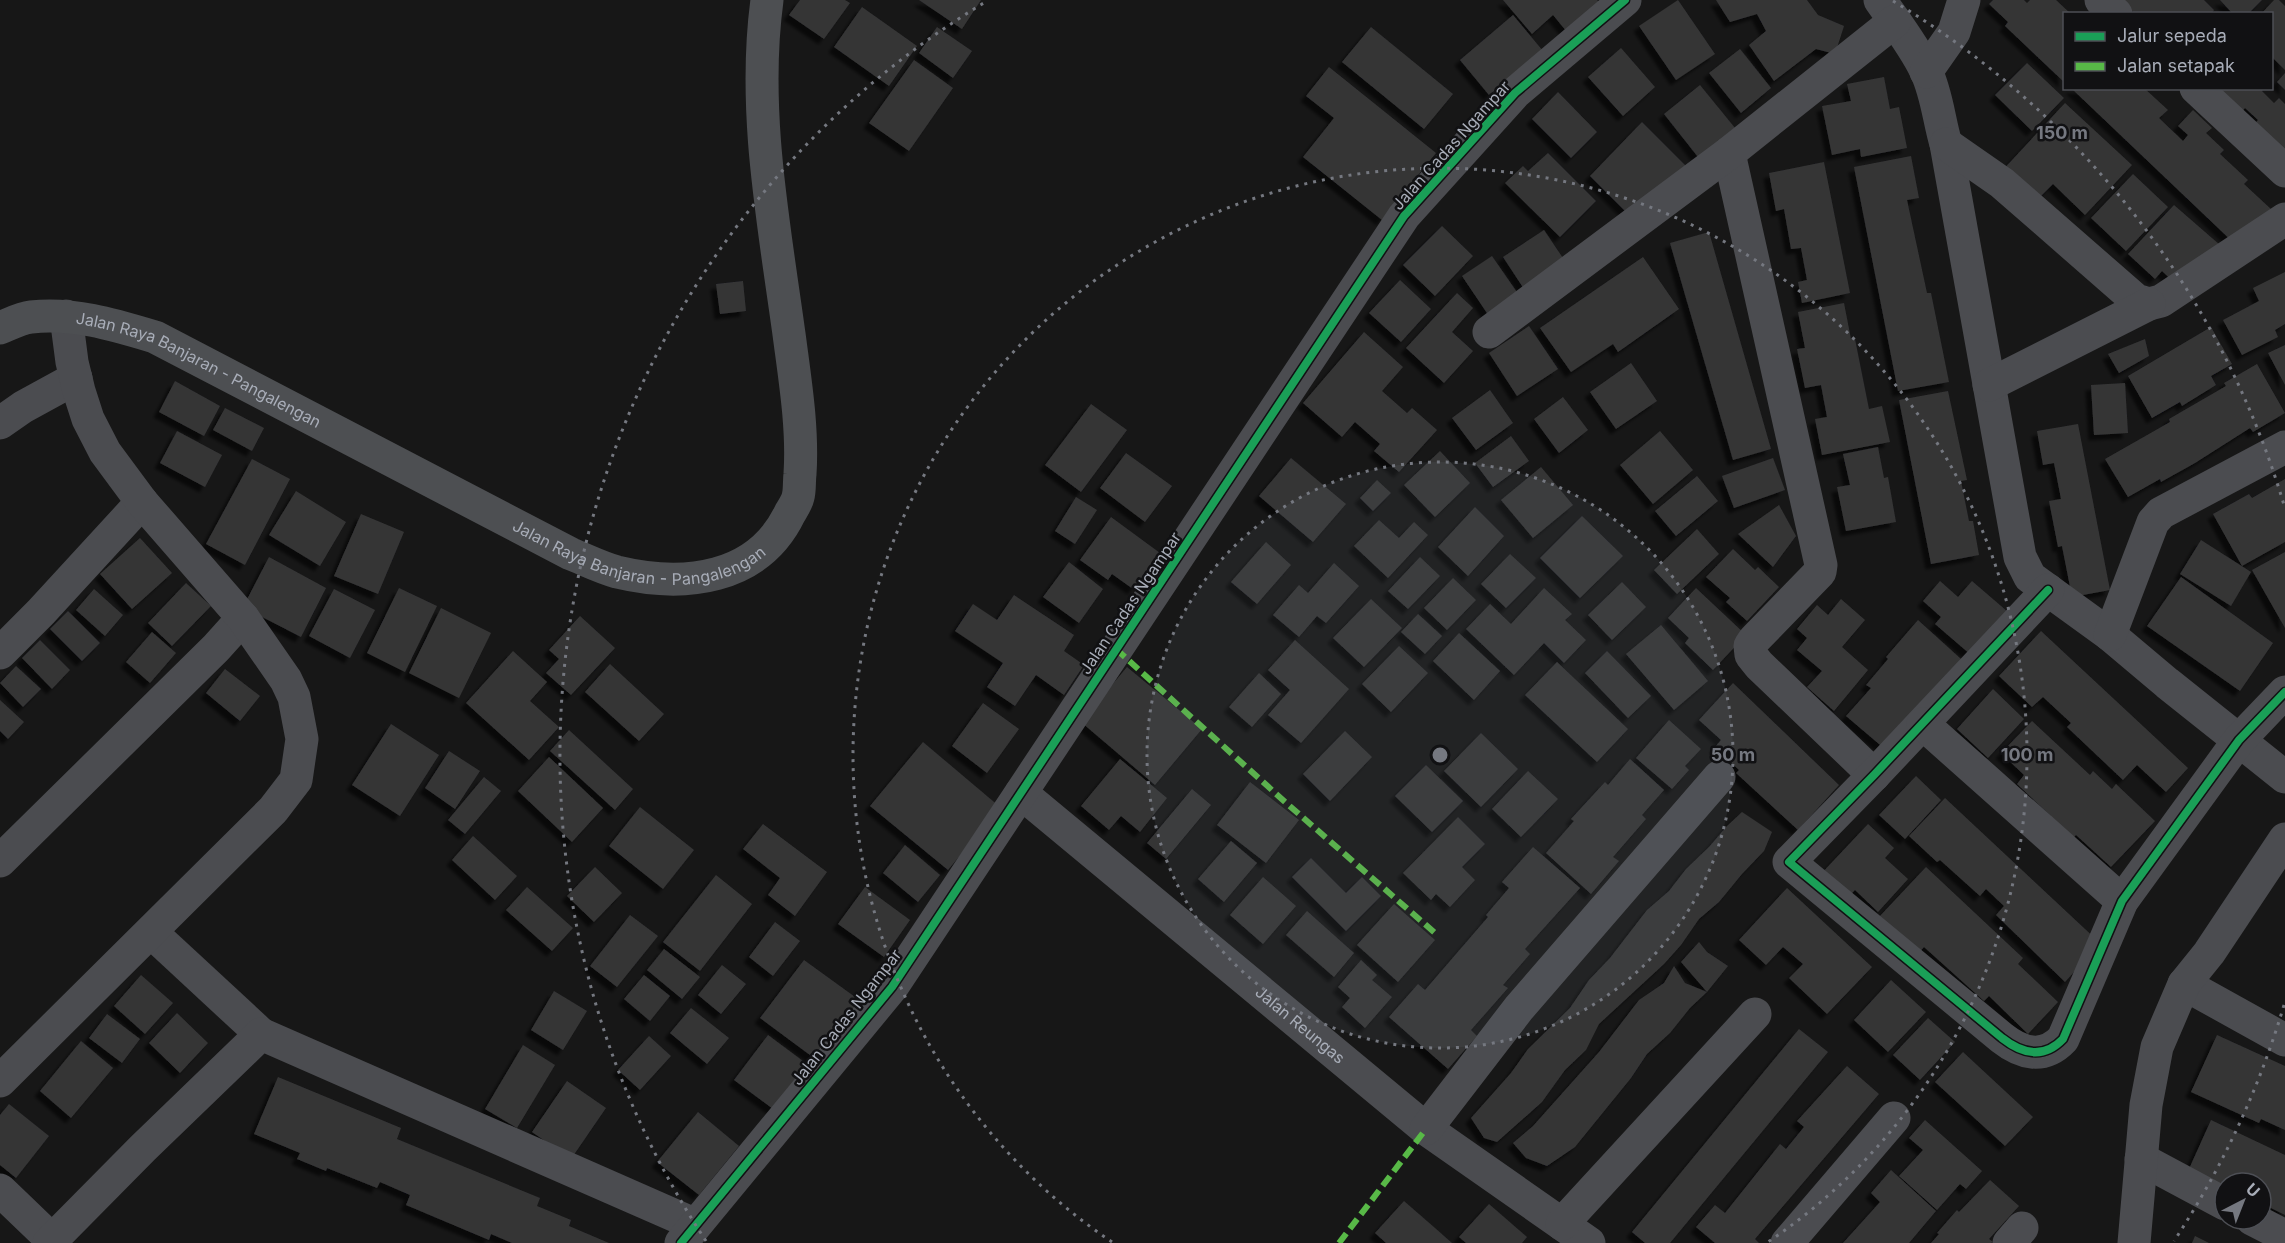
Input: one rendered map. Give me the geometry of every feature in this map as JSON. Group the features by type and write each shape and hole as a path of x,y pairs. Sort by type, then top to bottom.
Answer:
{"main road":[{"name":"Jalan Raya Banjaran - Pangalengan","path":"0,328 29,317 66,316 115,324 155,337 571,554 617,572 676,580 717,575 756,558 781,532 798,496 802,453 794,369 771,205 763,126 762,38 767,0"}],"street":[{"path":"1926,72 1954,32 1964,0"},
{"path":"2101,0 2114,12"},
{"name":"Jalan Cadas Ngampar","path":"688,1234 892,987 1404,216 1515,93 1615,3"},
{"path":"1489,332 1729,153 1887,10 1926,72 1933,90 1946,144 2020,557 2030,577 2110,635 2285,777"},
{"path":"2198,90 2285,171"},
{"path":"1946,144 2002,183 2136,300 2149,304"},
{"path":"1729,153 1821,565 1820,572 1754,640 1750,646 1751,655 1874,775"},
{"path":"1989,385 2149,304 2161,301 2285,219"},
{"path":"0,1081 152,933 273,810 296,780 302,739 294,697 286,680 243,618 142,502 105,452 88,419 76,378 66,316"},
{"path":"0,423 23,406 76,378"},
{"path":"2110,635 2153,522 2161,513 2285,447"},
{"path":"0,653 142,502"},
{"path":"2048,590 1923,724 1789,862 2017,1049 2025,1052 2042,1052 2057,1045 2062,1039 2087,987 2122,901 2285,692"},
{"path":"0,861 208,656 243,618"},
{"path":"1923,724 2122,901"},
{"path":"1425,1129 1519,1008 1719,777"},
{"name":"Jalan Reungas","path":"1021,793 1425,1129 1589,1243"},
{"path":"2134,1243 2146,1105 2157,1047 2184,984 2209,953 2285,839"},
{"path":"152,933 261,1034 688,1234"},
{"path":"2184,984 2285,1040"},
{"path":"1562,1224 1755,1014"},
{"path":"0,1190 51,1241 261,1034"},
{"path":"1787,1243 1894,1118"},
{"path":"2141,1159 2213,1198"}],"building":[{"path":"800,0 845,0 850,3 824,39 789,15"},
{"path":"919,0 981,0 962,29"},
{"path":"1503,0 1597,0 1600,3 1567,32 1553,15 1532,34"},
{"path":"1678,0 1715,54 1676,80 1639,26"},
{"path":"1716,0 1807,0 1818,15 1844,26 1835,54 1816,49 1774,81 1749,45 1766,31 1757,14 1730,22"},
{"path":"1993,0 2024,0 2027,3 2030,0 2056,0 2069,12 2063,12 2063,81 2005,26 2008,22 1989,4"},
{"path":"2122,0 2204,0 2214,10 2212,12 2133,12"},
{"path":"2220,0 2262,0 2250,12 2231,12"},
{"path":"2274,0 2279,0 2285,6 2285,70 2273,58 2273,12 2263,12"},
{"path":"862,7 917,46 889,86 834,47"},
{"path":"1513,15 1543,51 1489,95 1460,60"},
{"path":"937,27 972,51 953,78 919,53"},
{"path":"1371,27 1453,94 1424,129 1342,62"},
{"path":"1621,48 1655,87 1623,116 1588,77"},
{"path":"1740,49 1771,88 1741,113 1709,73"},
{"path":"914,60 953,88 909,151 869,123"},
{"path":"2027,63 2064,98 2032,131 1995,95"},
{"path":"1329,67 1436,153 1382,220 1303,157 1334,118 1306,96"},
{"path":"2285,73 2285,90 2277,82"},
{"path":"1884,77 1890,109 1899,107 1907,148 1861,157 1860,149 1832,155 1822,106 1851,101 1847,84"},
{"path":"1700,85 1735,128 1698,157 1664,114"},
{"path":"2073,90 2146,90 2168,110 2159,118 2183,141 2188,135 2178,126 2193,110 2212,128 2206,133 2224,150 2220,154 2248,180 2244,184 2272,210 2237,246"},
{"path":"2212,90 2263,90 2274,103 2279,98 2285,104 2285,156 2253,126 2258,120 2245,108 2237,117"},
{"path":"1558,92 1597,132 1571,158 1532,119"},
{"path":"2065,103 2132,165 2085,215 2053,184 2033,204 2000,173"},
{"path":"1642,122 1688,168 1635,221 1590,176"},
{"path":"1548,153 1596,201 1560,237 1505,183 1523,166 1528,171"},
{"path":"1911,156 1919,198 1907,200 1927,293 1931,293 1949,382 1898,391 1854,167"},
{"path":"1824,162 1850,293 1802,303 1798,282 1807,280 1801,248 1791,249 1784,209 1776,211 1769,173"},
{"path":"2133,174 2168,207 2126,251 2091,218"},
{"path":"2174,205 2220,245 2180,288 2162,271 2155,279 2128,254"},
{"path":"1442,226 1473,256 1435,296 1403,265"},
{"path":"1544,230 1567,264 1526,292 1503,257"},
{"path":"1709,232 1771,449 1733,460 1670,243"},
{"path":"1492,256 1523,301 1493,322 1462,276"},
{"path":"1643,257 1679,309 1618,352 1613,344 1571,372 1540,328"},
{"path":"2285,272 2285,324 2275,330 2278,337 2242,355 2223,320 2259,301 2253,288"},
{"path":"1400,280 1431,309 1401,342 1369,313"},
{"path":"743,281 746,311 720,314 716,284"},
{"path":"1457,293 1473,308 1452,332 1473,351 1444,383 1406,348"},
{"path":"1844,303 1851,339 1855,339 1869,409 1882,406 1890,442 1822,455 1815,419 1827,417 1821,385 1805,388 1797,349 1805,348 1798,312"},
{"path":"1529,326 1558,369 1517,396 1489,353"},
{"path":"2211,327 2232,364 2211,376 2216,385 2182,406 2180,402 2152,418 2128,376"},
{"path":"1364,332 1403,367 1382,391 1407,413 1412,408 1437,430 1399,472 1374,451 1380,444 1355,422 1342,437 1303,403"},
{"path":"2145,339 2149,356 2119,373 2108,354"},
{"path":"2285,345 2285,385 2268,353"},
{"path":"1631,363 1657,401 1616,429 1590,392"},
{"path":"2257,364 2285,413 2253,432 2250,428 2195,463 2128,497 2105,459 2170,422 2169,419 2226,386 2224,383"},
{"path":"175,381 220,406 204,436 159,412"},
{"path":"2125,383 2128,433 2094,435 2091,385"},
{"path":"1490,390 1513,423 1476,450 1452,418"},
{"path":"1948,391 1967,480 1961,481 1969,521 1973,521 1979,555 1931,564 1899,400"},
{"path":"1563,397 1588,430 1559,453 1534,419"},
{"path":"1091,404 1127,430 1081,492 1045,465"},
{"path":"225,408 264,428 252,451 213,430"},
{"path":"2078,424 2110,590 2072,597 2062,546 2058,547 2049,501 2061,499 2054,463 2043,465 2037,431"},
{"path":"177,431 222,455 205,487 160,463"},
{"path":"1660,431 1693,470 1653,504 1620,465"},
{"path":"1511,436 1529,461 1493,487 1475,463"},
{"path":"1878,447 1884,478 1888,477 1896,522 1846,531 1837,487 1850,485 1843,454"},
{"path":"1440,451 1470,483 1435,517 1404,485"},
{"path":"1126,453 1172,486 1145,522 1100,488"},
{"path":"1291,458 1346,504 1313,542 1259,496"},
{"path":"1773,458 1785,490 1734,508 1722,476"},
{"path":"252,459 290,479 245,565 206,544"},
{"path":"1541,467 1573,505 1533,538 1501,500"},
{"path":"1697,476 1718,501 1676,536 1655,511"},
{"path":"2285,479 2285,542 2242,566 2213,514 2249,494 2252,498"},
{"path":"1377,480 1391,493 1373,511 1360,498"},
{"path":"296,491 346,522 320,566 269,535"},
{"path":"1076,497 1097,510 1075,544 1055,531"},
{"path":"1779,505 1796,536 1773,567 1738,534"},
{"path":"1475,507 1504,536 1468,576 1438,547"},
{"path":"361,514 404,532 378,594 334,576"},
{"path":"1582,516 1623,556 1580,598 1540,558"},
{"path":"1111,517 1160,553 1133,589 1112,574 1108,580 1080,560"},
{"path":"1379,520 1399,538 1414,522 1428,535 1388,578 1354,546"},
{"path":"1697,529 1719,554 1677,594 1654,570"},
{"path":"140,538 172,573 132,609 100,574"},
{"path":"2201,540 2251,572 2231,606 2180,574"},
{"path":"1266,542 1291,565 1257,604 1231,582"},
{"path":"1733,549 1755,570 1758,567 1779,587 1747,621 1726,602 1730,598 1706,577"},
{"path":"2285,552 2285,628 2252,570"},
{"path":"1510,554 1536,578 1506,608 1481,584"},
{"path":"269,557 326,588 301,637 243,607"},
{"path":"1420,557 1440,576 1408,609 1388,591"},
{"path":"1069,562 1103,589 1079,623 1043,597"},
{"path":"1334,563 1359,586 1326,623 1317,616 1299,637 1273,615 1299,585 1308,593"},
{"path":"2181,577 2273,643 2240,691 2147,626"},
{"path":"1453,578 1476,600 1447,630 1424,608"},
{"path":"1940,581 1958,597 1972,581 2008,612 1971,655 1935,624 1941,617 1923,601"},
{"path":"1622,582 1646,607 1612,640 1588,615"},
{"path":"186,583 211,606 172,646 148,623"},
{"path":"399,588 437,606 405,672 367,653"},
{"path":"1544,588 1572,614 1565,620 1586,640 1564,663 1544,643 1514,675 1466,629 1490,604 1511,624"},
{"path":"1696,588 1746,635 1713,670 1685,643 1689,638 1668,618"},
{"path":"94,589 123,615 105,636 76,610"},
{"path":"334,589 375,610 350,658 309,636"},
{"path":"1014,595 1074,635 1064,651 1084,665 1064,695 1036,675 1015,706 987,687 1003,663 955,631 973,604 997,620"},
{"path":"1371,599 1402,628 1364,667 1333,638"},
{"path":"1841,599 1865,620 1842,647 1868,670 1834,711 1807,687 1822,671 1797,650 1807,638 1797,629 1817,605 1828,615"},
{"path":"441,608 491,633 459,698 409,673"},
{"path":"68,611 100,643 82,661 50,629"},
{"path":"1418,614 1442,636 1425,654 1401,632"},
{"path":"580,616 615,648 571,695 546,673 559,659 549,650"},
{"path":"1918,620 1961,659 1886,750 1846,716 1871,688 1866,685 1888,659 1886,657"},
{"path":"1661,625 1708,681 1674,710 1626,654"},
{"path":"2041,631 2188,768 2166,792 2137,765 2123,780 2067,727 2071,723 2043,697 2032,707 1999,676"},
{"path":"152,632 176,653 150,683 126,662"},
{"path":"1459,633 1500,671 1474,700 1433,661"},
{"path":"40,640 70,670 52,689 22,658"},
{"path":"1295,640 1349,689 1301,743 1268,715 1290,690 1268,670"},
{"path":"1399,646 1428,673 1391,712 1362,684"},
{"path":"513,651 547,682 530,701 559,727 529,760 466,703"},
{"path":"1607,651 1651,696 1628,718 1585,673"},
{"path":"1557,662 1628,729 1597,762 1525,695"},
{"path":"610,664 664,714 639,741 585,692"},
{"path":"16,666 41,689 23,707 0,683"},
{"path":"1127,667 1202,729 1155,785 1081,722"},
{"path":"225,669 260,696 240,721 206,693"},
{"path":"1259,673 1281,694 1252,727 1229,707"},
{"path":"1733,683 1839,785 1798,830 1736,773 1739,770 1715,747 1721,740 1699,720"},
{"path":"1993,689 2024,719 1988,758 1957,729"},
{"path":"0,700 24,722 8,739 0,731"},
{"path":"983,703 1019,729 987,773 952,746"},
{"path":"1669,720 1701,749 1685,766 1689,770 1672,789 1636,758"},
{"path":"2032,721 2090,775 2093,771 2112,789 2116,784 2155,821 2111,867 2076,835 2065,846 2043,825 2051,816 2017,784 2024,775 2001,753"},
{"path":"391,724 439,755 400,816 352,785"},
{"path":"569,730 633,789 615,810 550,751"},
{"path":"1345,731 1372,757 1330,801 1303,774"},
{"path":"1481,733 1518,769 1481,807 1444,771"},
{"path":"923,742 1000,807 948,870 870,806"},
{"path":"449,751 480,771 455,809 425,788"},
{"path":"549,757 603,808 572,842 518,791"},
{"path":"1120,759 1167,798 1140,832 1121,816 1109,830 1081,806"},
{"path":"1630,759 1664,790 1642,815 1646,819 1613,857 1619,861 1591,894 1546,853 1574,821 1571,819 1605,782 1608,785"},
{"path":"1426,765 1463,801 1432,832 1395,796"},
{"path":"1528,771 1558,799 1521,837 1492,809"},
{"path":"1916,776 1941,800 1905,839 1879,815"},
{"path":"484,777 501,791 465,834 448,820"},
{"path":"1250,782 1299,820 1266,863 1217,825"},
{"path":"1192,789 1211,805 1166,859 1147,843"},
{"path":"1945,798 2100,943 2065,982 1996,915 2004,906 1986,889 1980,896 1909,836"},
{"path":"640,807 694,850 663,889 609,846"},
{"path":"1742,812 1772,832 1764,851 1719,902 1699,919 1664,964 1599,1024 1586,1050 1565,1070 1542,1102 1497,1142 1484,1138 1471,1118 1511,1073 1528,1049 1570,1008 1589,980 1610,958 1647,910 1669,891 1686,869"},
{"path":"1458,817 1485,844 1462,867 1475,880 1450,907 1436,894 1431,900 1403,873"},
{"path":"763,824 827,872 795,916 768,895 780,878 743,849"},
{"path":"1868,824 1894,848 1885,858 1908,879 1878,912 1855,890 1845,900 1819,876"},
{"path":"473,836 517,876 495,900 452,860"},
{"path":"1231,841 1257,863 1224,902 1198,879"},
{"path":"905,845 940,875 918,902 883,873"},
{"path":"1533,847 1580,888 1525,949 1530,954 1503,985 1508,988 1471,1030 1477,1036 1448,1069 1389,1017 1418,984 1425,990 1488,917 1486,915 1509,888 1502,882"},
{"path":"1311,858 1346,893 1362,877 1381,896 1346,931 1292,877"},
{"path":"595,867 622,893 594,922 567,896"},
{"path":"1926,867 2023,958 2018,964 2058,1002 2028,1034 1989,996 1984,1001 1924,947 1918,954 1879,917"},
{"path":"716,875 752,904 700,971 663,942"},
{"path":"1263,877 1296,906 1263,944 1230,915"},
{"path":"527,887 573,928 552,951 506,910"},
{"path":"865,887 910,920 884,957 838,924"},
{"path":"1787,888 1872,967 1827,1014 1789,978 1803,964 1783,947 1766,965 1739,940"},
{"path":"1394,904 1435,940 1398,982 1357,945"},
{"path":"1307,911 1354,953 1334,977 1286,935"},
{"path":"630,915 658,936 617,987 590,966"},
{"path":"775,922 800,941 773,976 749,957"},
{"path":"1699,942 1707,952 1728,966 1707,992 1681,962"},
{"path":"664,949 700,977 682,999 647,970"},
{"path":"804,960 862,1002 818,1061 760,1018"},
{"path":"1361,960 1377,975 1372,980 1392,997 1365,1028 1342,1007 1350,998 1338,987"},
{"path":"722,965 746,984 721,1014 698,995"},
{"path":"1674,966 1685,983 1707,992 1690,1008 1670,1033 1647,1054 1631,1078 1575,1147 1547,1166 1526,1158 1513,1143 1533,1126 1599,1052 1639,1000 1664,983"},
{"path":"141,975 173,1003 145,1034 114,1006"},
{"path":"644,975 670,996 650,1021 624,999"},
{"path":"1891,980 1926,1012 1888,1052 1854,1020"},
{"path":"554,991 587,1011 563,1050 531,1030"},
{"path":"691,1008 729,1038 707,1064 670,1033"},
{"path":"177,1013 208,1043 180,1073 149,1043"},
{"path":"107,1014 140,1039 122,1063 89,1038"},
{"path":"1928,1018 1955,1042 1920,1080 1893,1055"},
{"path":"1799,1029 1828,1052 1670,1243 1645,1243 1632,1232"},
{"path":"768,1035 811,1067 777,1112 734,1080"},
{"path":"2217,1035 2285,1066 2285,1130 2261,1119 2259,1123 2191,1092"},
{"path":"649,1036 671,1056 640,1090 618,1070"},
{"path":"81,1041 113,1068 71,1118 40,1091"},
{"path":"523,1045 555,1065 517,1128 485,1109"},
{"path":"1963,1052 2033,1117 2005,1146 1935,1082"},
{"path":"1847,1066 1879,1094 1755,1239 1759,1243 1715,1243 1696,1227 1715,1205 1725,1213 1780,1144 1786,1149 1804,1127 1797,1121"},
{"path":"278,1077 401,1128 397,1139 540,1198 537,1206 571,1220 569,1226 609,1243 512,1243 491,1234 489,1240 406,1205 410,1195 380,1182 377,1188 297,1159 300,1153 254,1134"},
{"path":"567,1081 606,1108 571,1159 532,1132"},
{"path":"9,1104 49,1136 16,1178 0,1165 0,1115"},
{"path":"698,1112 739,1146 699,1195 657,1162"},
{"path":"1925,1120 1982,1171 1966,1189 1960,1184 1937,1210 1899,1176 1923,1150 1909,1138"},
{"path":"2211,1120 2285,1155 2285,1215 2273,1209 2273,1171 2213,1171 2213,1186 2184,1180"},
{"path":"1891,1170 1936,1211 1909,1243 1843,1243 1880,1202 1871,1193"},
{"path":"1990,1180 2019,1206 1989,1239 1993,1242 1931,1243 1957,1210 1959,1212"},
{"path":"1404,1201 1452,1243 1386,1243 1375,1233"},
{"path":"1489,1204 1527,1237 1522,1243 1466,1243 1459,1237"},
{"path":"2195,1236 2209,1243 2192,1243"}],"marked path":[{"path":"1116,649 1284,801 1435,933"},
{"path":"1339,1243 1426,1129"}],"cycle path":[{"path":"681,1243 892,987 1404,216 1515,93 1625,0"},
{"path":"2048,590 1789,862 2002,1038 2017,1047 2040,1052 2048,1050 2063,1039 2122,901 2239,740 2285,692"}]}
